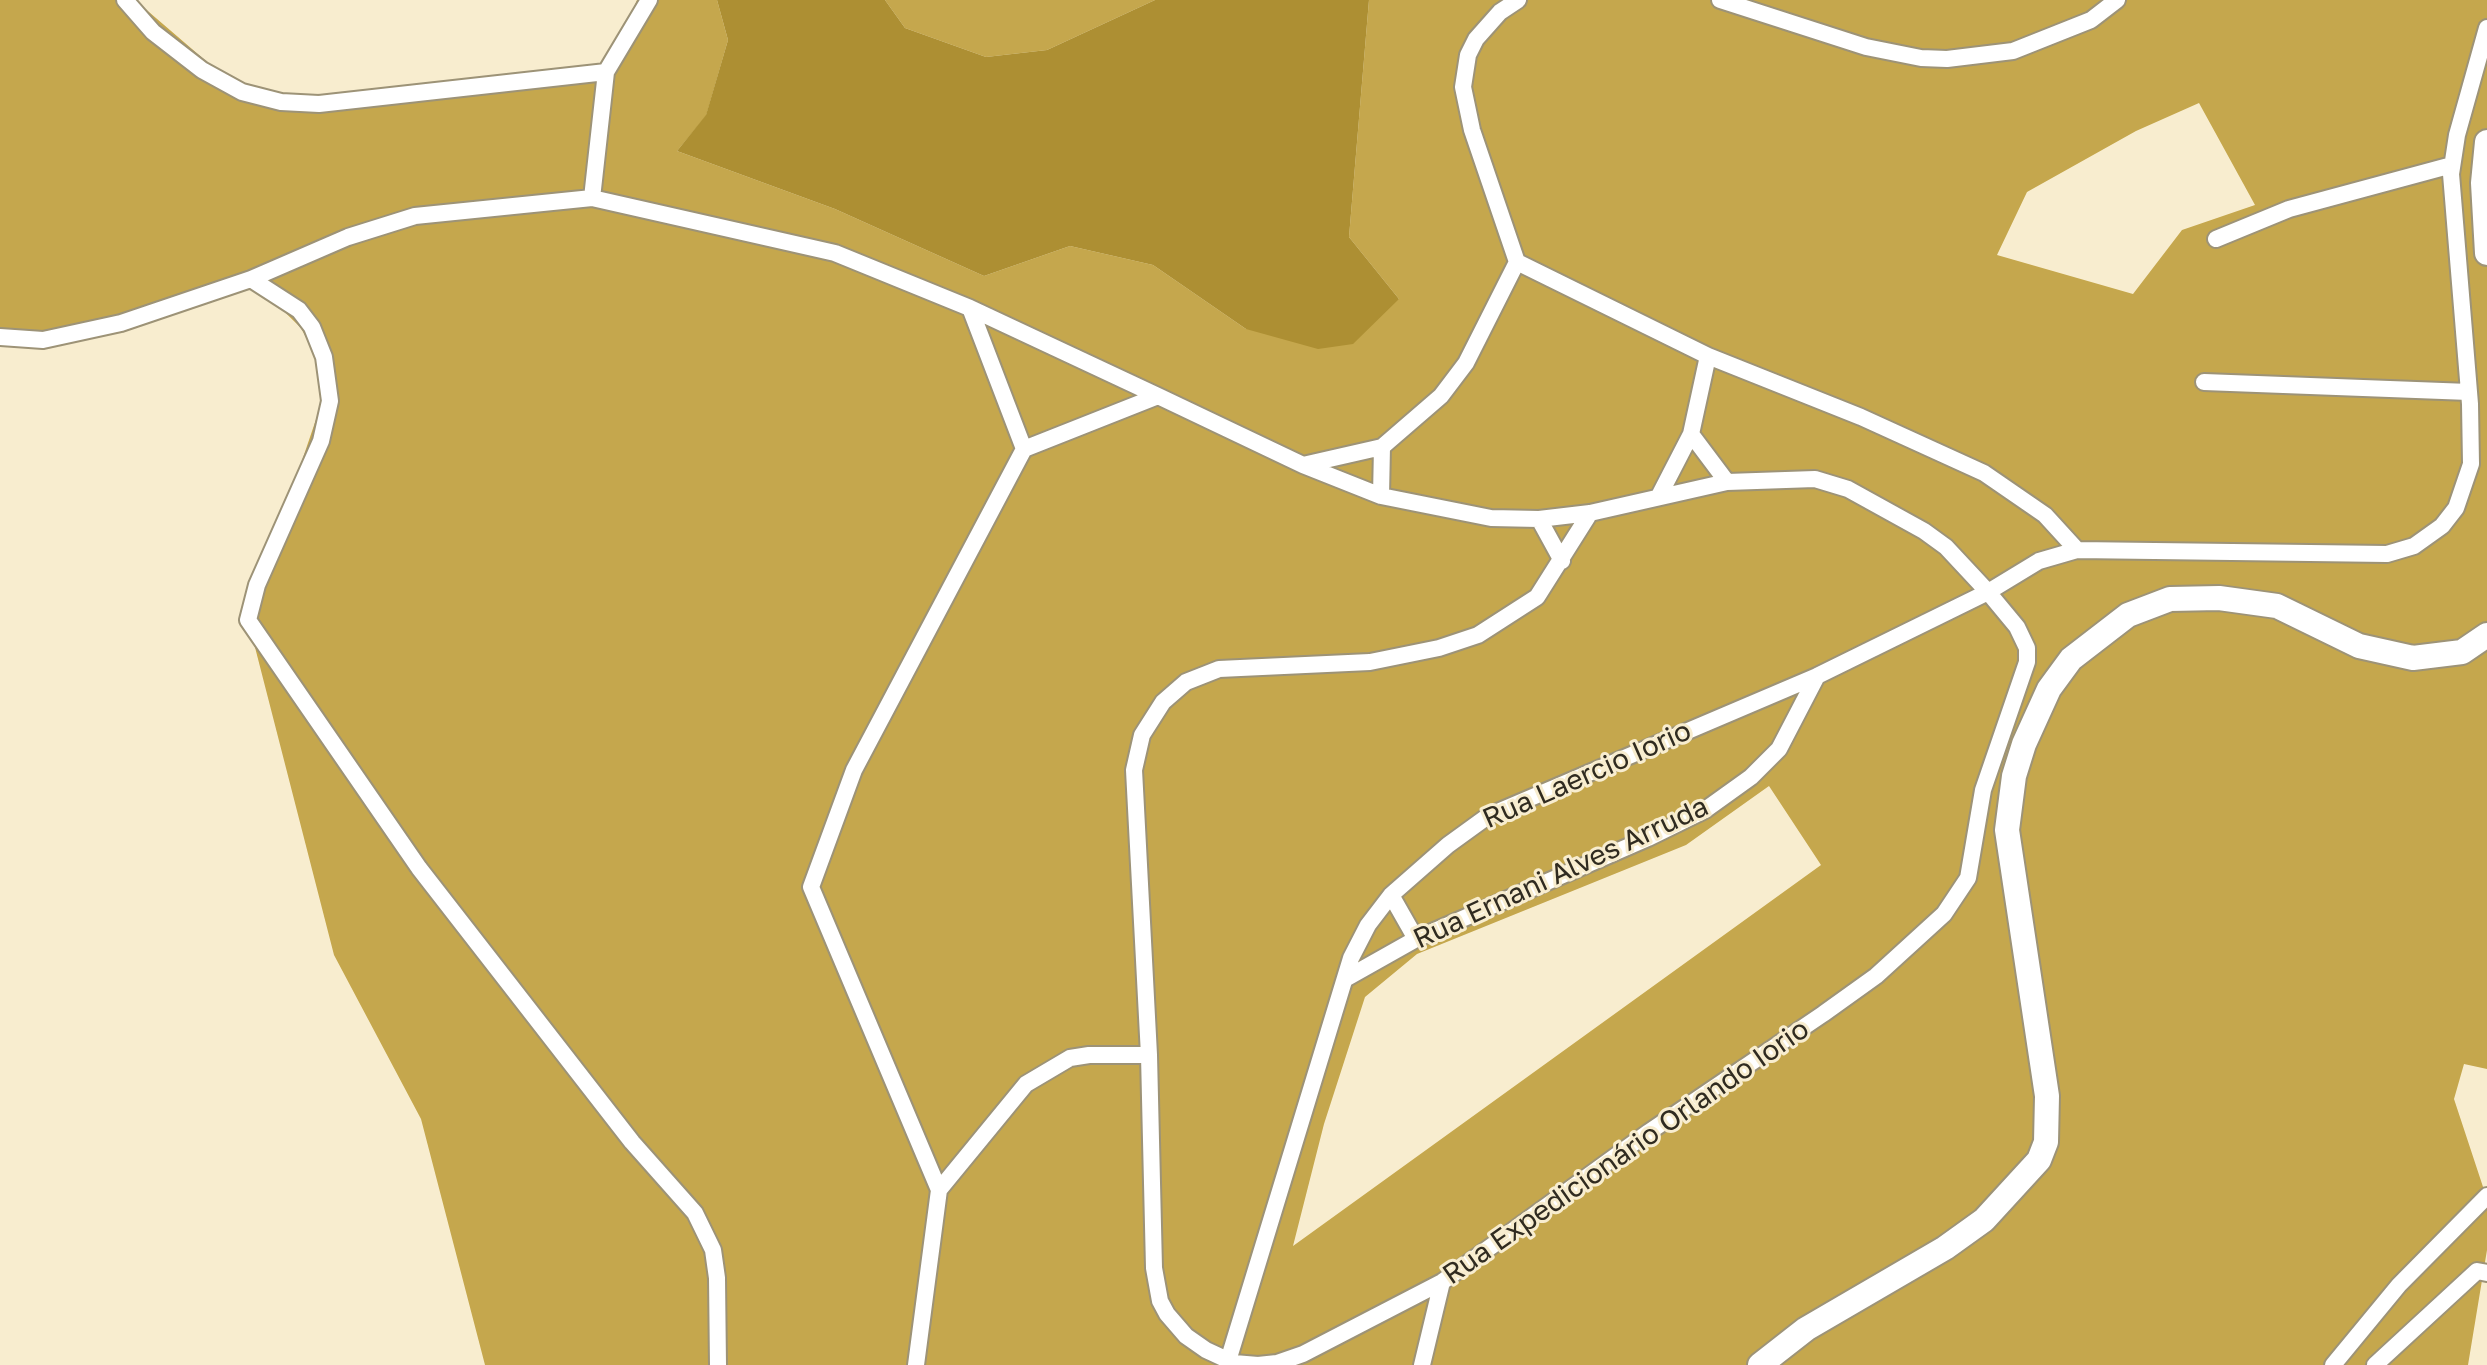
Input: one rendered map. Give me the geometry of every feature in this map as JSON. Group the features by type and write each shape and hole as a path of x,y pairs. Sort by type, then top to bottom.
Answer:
{"street":[{"path":"125,0 153,32 202,70 242,92 281,102 319,104 606,72"},
{"path":"592,198 606,72 649,0"},
{"path":"1518,0 1500,12 1476,39 1468,55 1463,87 1472,130 1517,262 1708,356 1861,417 1984,473 2045,515 2077,550"},
{"path":"1720,0 1866,47 1921,58 1947,59 2013,51 2091,20 2117,0"},
{"name":"Rua Laercio Iorio","path":"1228,1361 1358,940 1391,895 1448,845 1488,816 1817,676 1988,592 2039,561 2077,550 2372,554 2414,546 2442,526 2466,487 2472,439 2452,165 2487,28"},
{"path":"2487,142 2483,183 2487,253"},
{"path":"2216,239 2289,209 2452,165"},
{"path":"0,337 24,341 76,334 171,308 251,279 348,237 415,216 592,198 835,253 970,308 1303,465 1381,496 1457,513 1539,519 1590,513 1727,482 1798,478 1848,489 1931,535 1988,592"},
{"path":"1303,465 1382,447 1454,380 1517,262"},
{"path":"251,279 299,310 312,327 324,357 330,401 321,441 257,585 248,620 419,868 632,1142 695,1213 713,1250 717,1278 718,1365"},
{"path":"970,308 1024,449"},
{"path":"1659,496 1691,434 1708,356"},
{"path":"2204,382 2469,392"},
{"path":"916,1365 939,1190 811,887 854,770 1024,449 1158,396"},
{"path":"1691,434 1727,482"},
{"path":"1381,496 1382,447"},
{"path":"1228,1361 1186,1336 1160,1301 1153,1246 1149,1055 1134,770 1142,735 1163,702 1186,682 1219,669 1370,662 1462,642 1524,608 1545,587 1590,513"},
{"path":"1539,519 1562,561"},
{"name":"Rua Expedicionário Orlando Iorio","path":"1228,1361 1258,1365 1277,1363 1303,1354 1442,1282 1876,976 1933,924 1963,889 1983,790 2027,654 2017,627 1988,592"},
{"path":"1760,1365 1806,1329 1945,1248 1984,1220 2039,1160 2046,1142 2047,1096 2020,924 2008,817 2014,776 2036,713 2071,659 2115,623 2142,606 2179,598 2249,601 2277,606 2359,646 2413,658 2462,652 2487,635"},
{"name":"Rua Ernani Alves Arruda","path":"1345,979 1416,939 1648,838 1717,802 1751,777 1779,749 1817,676"},
{"path":"1391,895 1416,939"},
{"path":"939,1190 1007,1105 1049,1068 1070,1058 1089,1055 1149,1055"},
{"path":"2333,1365 2399,1285 2487,1196"},
{"path":"2375,1365 2477,1271 2487,1273"},
{"path":"1422,1365 1442,1282"}],"shaded area":[{"path":"0,0 135,0 242,92 383,97 606,72 637,0 717,0 728,40 706,116 677,151 835,209 984,276 1070,246 1153,265 1246,329 1399,299 1349,237 1369,0 2487,0 2487,1069 2464,1064 2454,1099 2487,1199 2487,1250 2468,1365 485,1365 421,1119 334,955 248,620 329,381 301,328 251,279 60,338 0,330","holes":["2199,103 2255,205 2182,230 2133,294 1997,255 2027,192 2136,131","1769,786 1821,865 1293,1246 1324,1124 1365,997 1417,954 1686,845"]},
{"path":"717,0 885,0 905,28 986,57 1047,50 1155,0 1369,0 1349,237 1399,299 1353,344 1318,349 1246,329 1153,265 1070,246 984,276 835,209 677,151 706,115 728,40"},
{"path":"885,0 1155,0 1047,50 986,57 905,28"}]}
